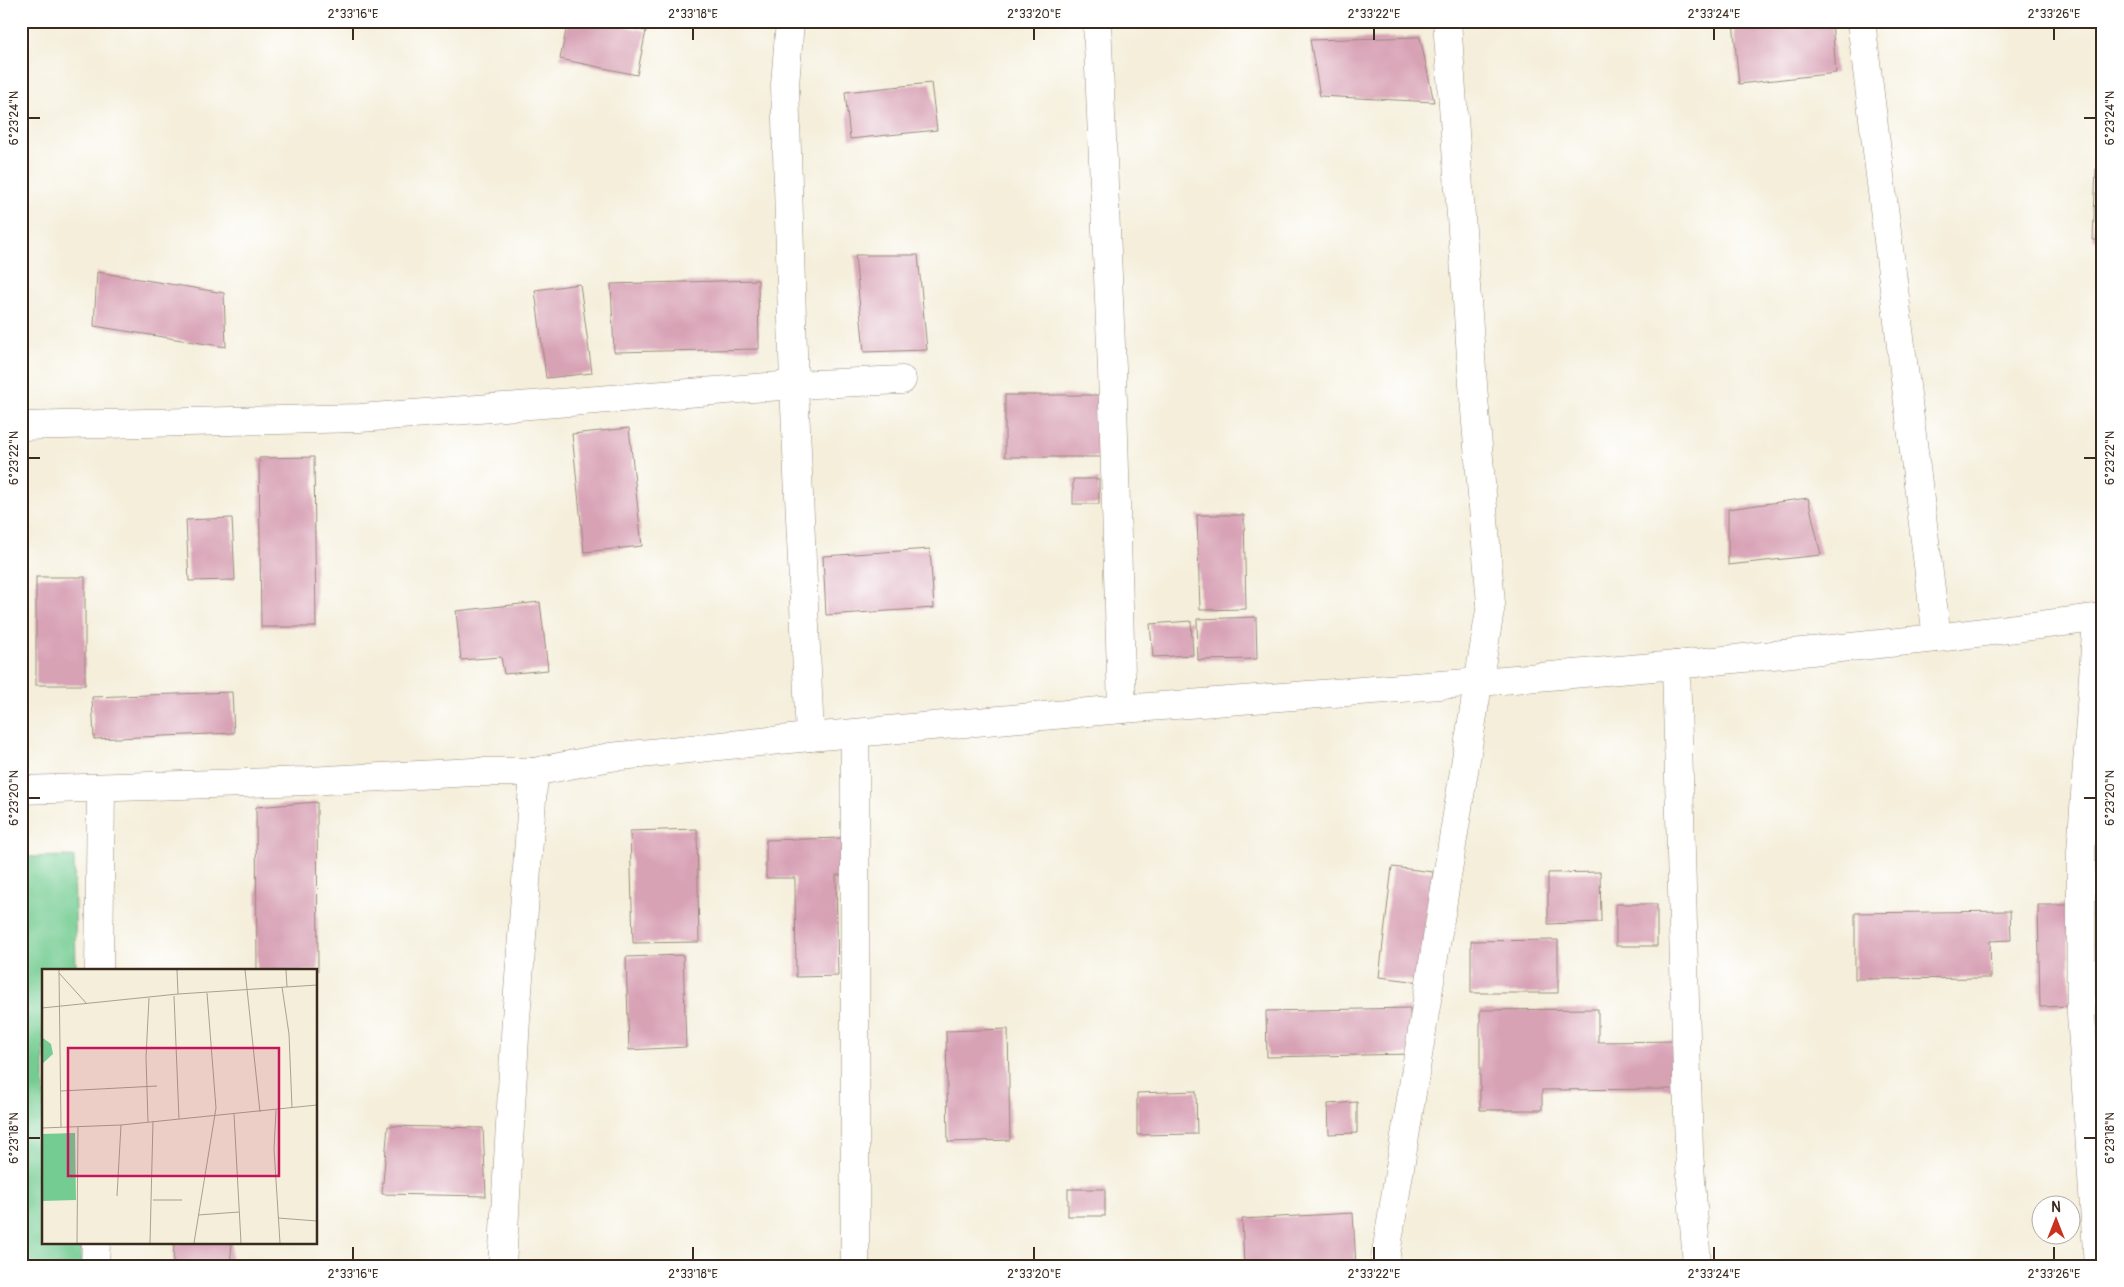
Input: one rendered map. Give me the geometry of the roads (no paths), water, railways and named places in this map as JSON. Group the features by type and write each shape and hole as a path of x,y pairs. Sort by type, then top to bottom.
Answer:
{"street":[{"path":"790,21 785,85 794,386 810,737"},
{"path":"1097,21 1112,369 1122,709"},
{"path":"1384,1266 1480,682 1491,604 1447,21"},
{"path":"1861,21 1937,638"},
{"path":"21,426 360,418 794,386 902,380"},
{"path":"21,790 308,781 473,772 534,772 610,757 810,737 1122,709 1676,665 1937,638 2100,618 2081,853 2080,1014 2098,1266"},
{"path":"1676,665 1689,1151 1697,1266"},
{"path":"854,734 855,1266"},
{"path":"502,1266 512,1075 534,772"},
{"path":"99,969 101,788"},
{"path":"95,1266 96,1244"}]}
